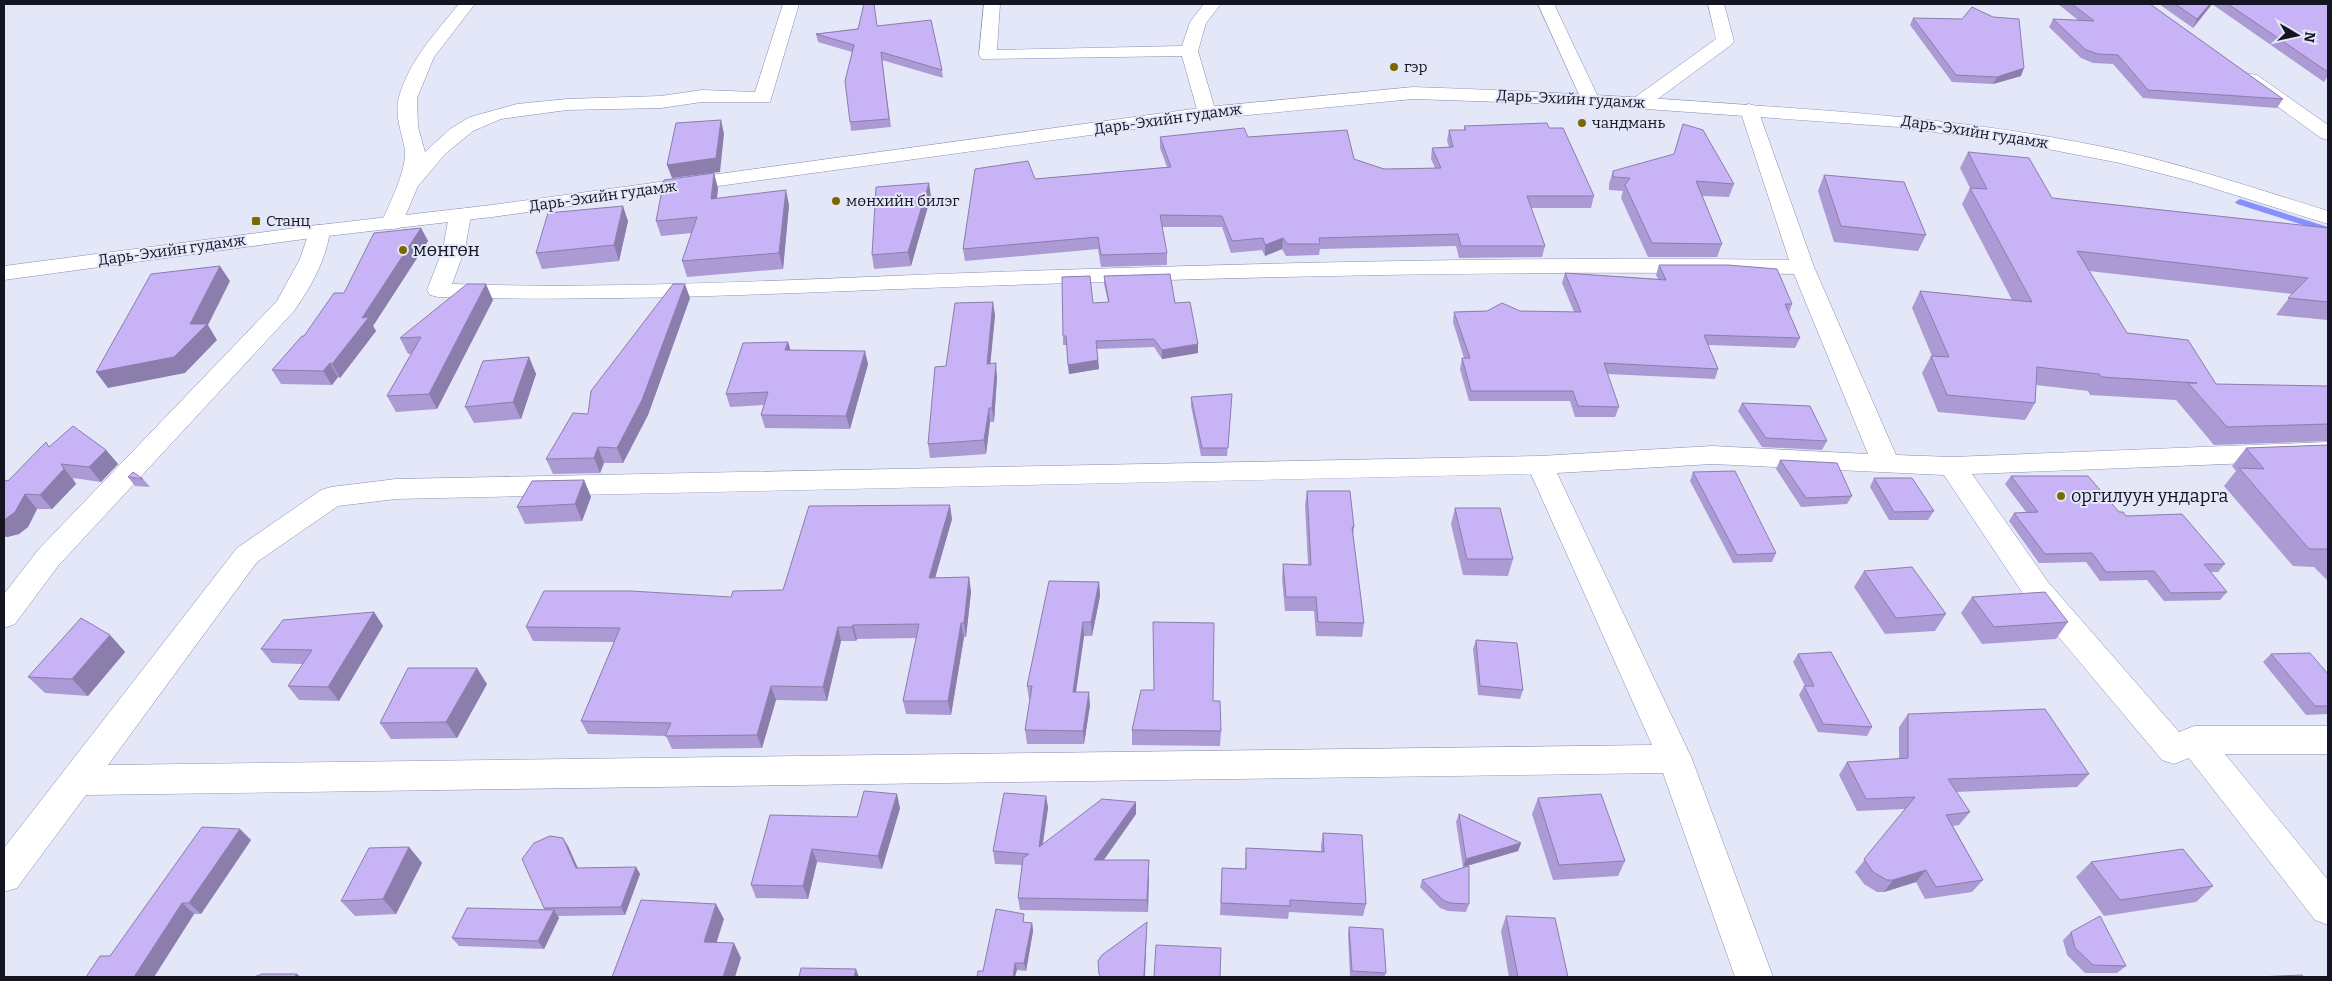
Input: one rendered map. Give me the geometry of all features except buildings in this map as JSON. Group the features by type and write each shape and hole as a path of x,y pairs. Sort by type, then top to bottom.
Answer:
{"street":[{"path":"392,223 408,185 415,152 408,127 408,98 426,56 467,4"},
{"path":"408,185 432,155 457,132 478,120 506,112 587,104 663,102 702,96 763,98 791,4"},
{"path":"992,4 988,54 1189,51"},
{"path":"1207,113 1189,51 1198,22 1213,4"},
{"path":"1546,4 1590,99"},
{"path":"1641,102 1725,41 1716,4"},
{"path":"2233,66 2328,134"},
{"name":"Дарь-Эхийн гудамж","path":"4,272 319,230 460,215 1207,113 1413,93 1590,99 1899,120 2032,140 2122,157 2197,176 2328,218"},
{"path":"1749,110 1803,267 1886,464"},
{"path":"460,215 454,249 438,290 528,294 653,293 950,280 1438,267 1637,264 1803,267"},
{"path":"4,616 48,558 286,306 298,288 318,245 319,230"},
{"path":"4,876 247,555 331,497 396,489 1540,465 1712,455 1952,466 2328,451"},
{"path":"1540,465 1675,759 1754,977"},
{"path":"1952,466 2038,590 2174,750 2194,740 2328,740"},
{"path":"2194,740 2328,908"},
{"path":"78,780 1675,759"}],"waterway":[{"path":"2240,202 2328,230"}],"place":[{"name":"гэр","path":"1394,67"},
{"name":"чандмань","path":"1582,123"},
{"name":"мөнхийн билэг","path":"836,201"},
{"name":"Станц","path":"256,221"},
{"name":"мөнгөн","path":"403,250"},
{"name":"оргилуун ундарга","path":"2061,496"}]}
